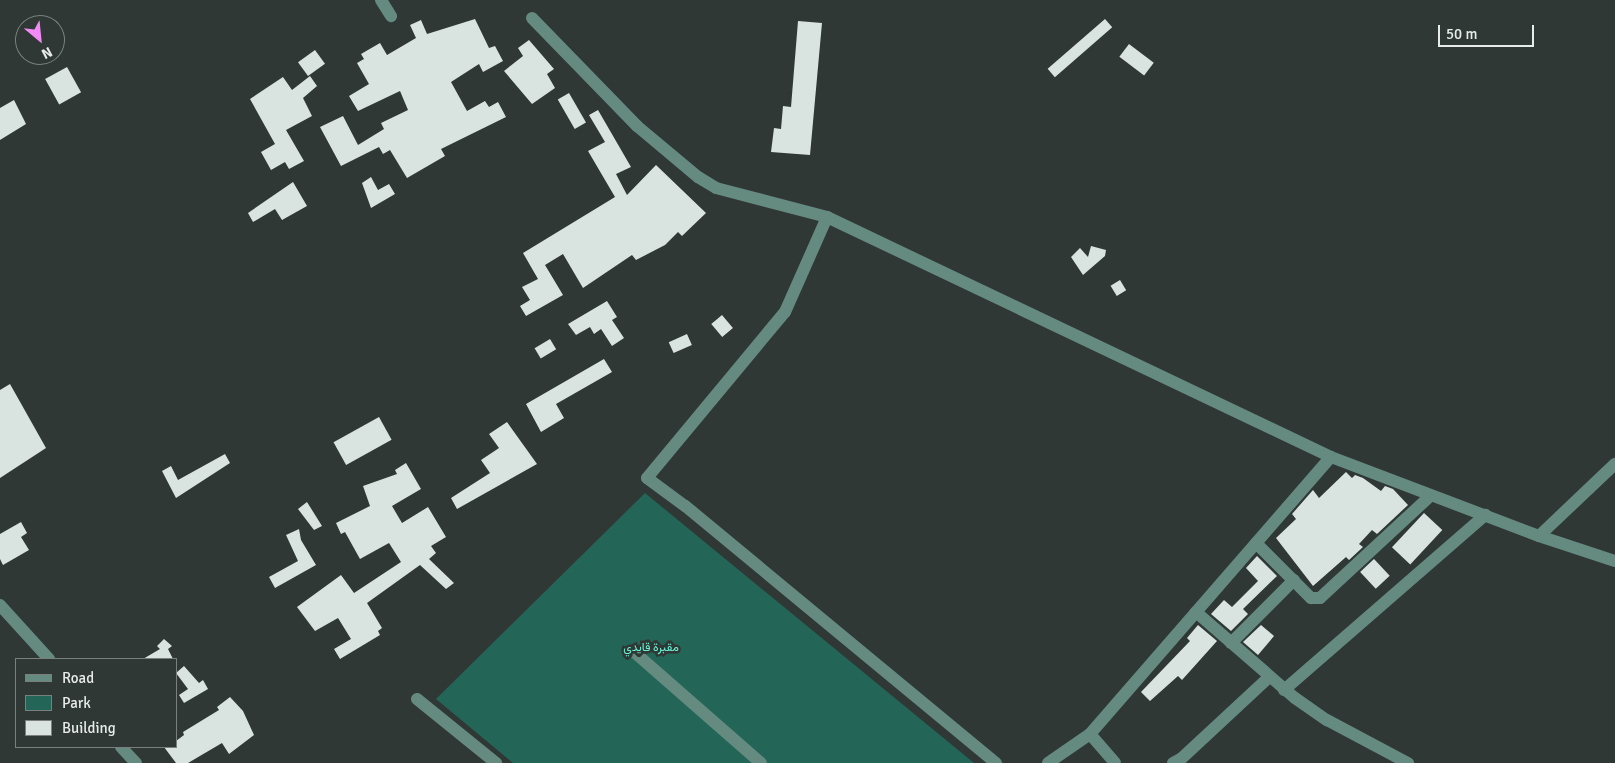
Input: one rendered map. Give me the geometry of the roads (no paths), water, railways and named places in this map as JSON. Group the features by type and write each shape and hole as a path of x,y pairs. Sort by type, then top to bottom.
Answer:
{"street":[{"path":"381,0 391,16"},
{"path":"532,18 637,126 698,178 716,188 827,217 1331,457 1539,536 1615,561"},
{"path":"827,217 785,312 647,478 685,506 996,763"},
{"path":"1048,763 1090,734 1331,457"},
{"path":"1539,536 1615,464"},
{"path":"1256,543 1311,598 1320,598 1430,496"},
{"path":"1284,690 1485,515"},
{"path":"1231,643 1294,580"},
{"path":"0,605 48,658"},
{"path":"1196,612 1268,678 1284,690 1327,720 1408,763"},
{"path":"633,651 761,763"},
{"path":"1173,763 1182,758 1268,678"},
{"path":"417,699 496,763"},
{"path":"1090,734 1117,762"},
{"path":"123,748 136,763"}],"park label":[{"name":"مقبرة قايدي","path":"651,648"}]}
